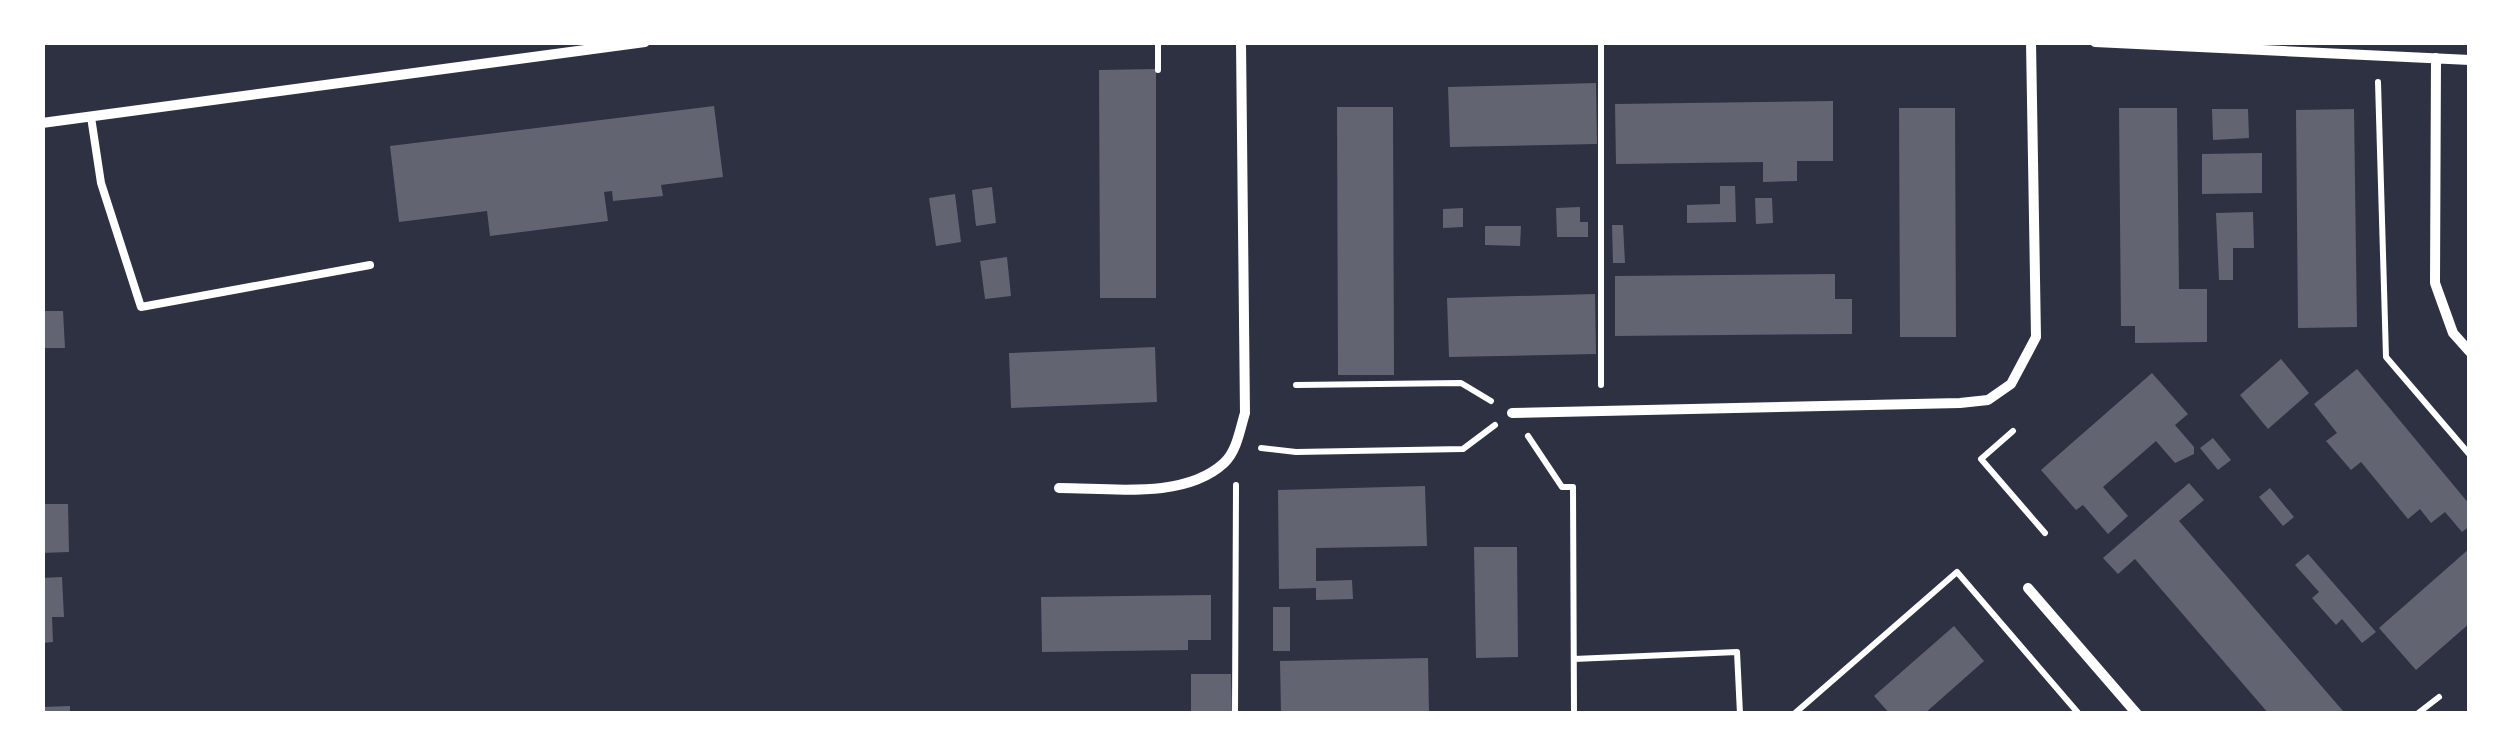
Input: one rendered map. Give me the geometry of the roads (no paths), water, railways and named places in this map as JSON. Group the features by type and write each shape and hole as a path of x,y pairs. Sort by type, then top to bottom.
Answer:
{"street":[{"path":"42,123 644,42"},
{"path":"1059,488 1191,482 1224,462 1236,445 1245,413 1241,42"},
{"path":"1512,413 1960,404 1988,400 2011,384 2036,338 2031,42"},
{"path":"2095,42 2470,60"},
{"path":"2436,58 2435,283 2453,333 2470,352"},
{"path":"2028,588 2136,714"}],"lane":[{"path":"91,117 101,183 141,307 370,266"}]}
